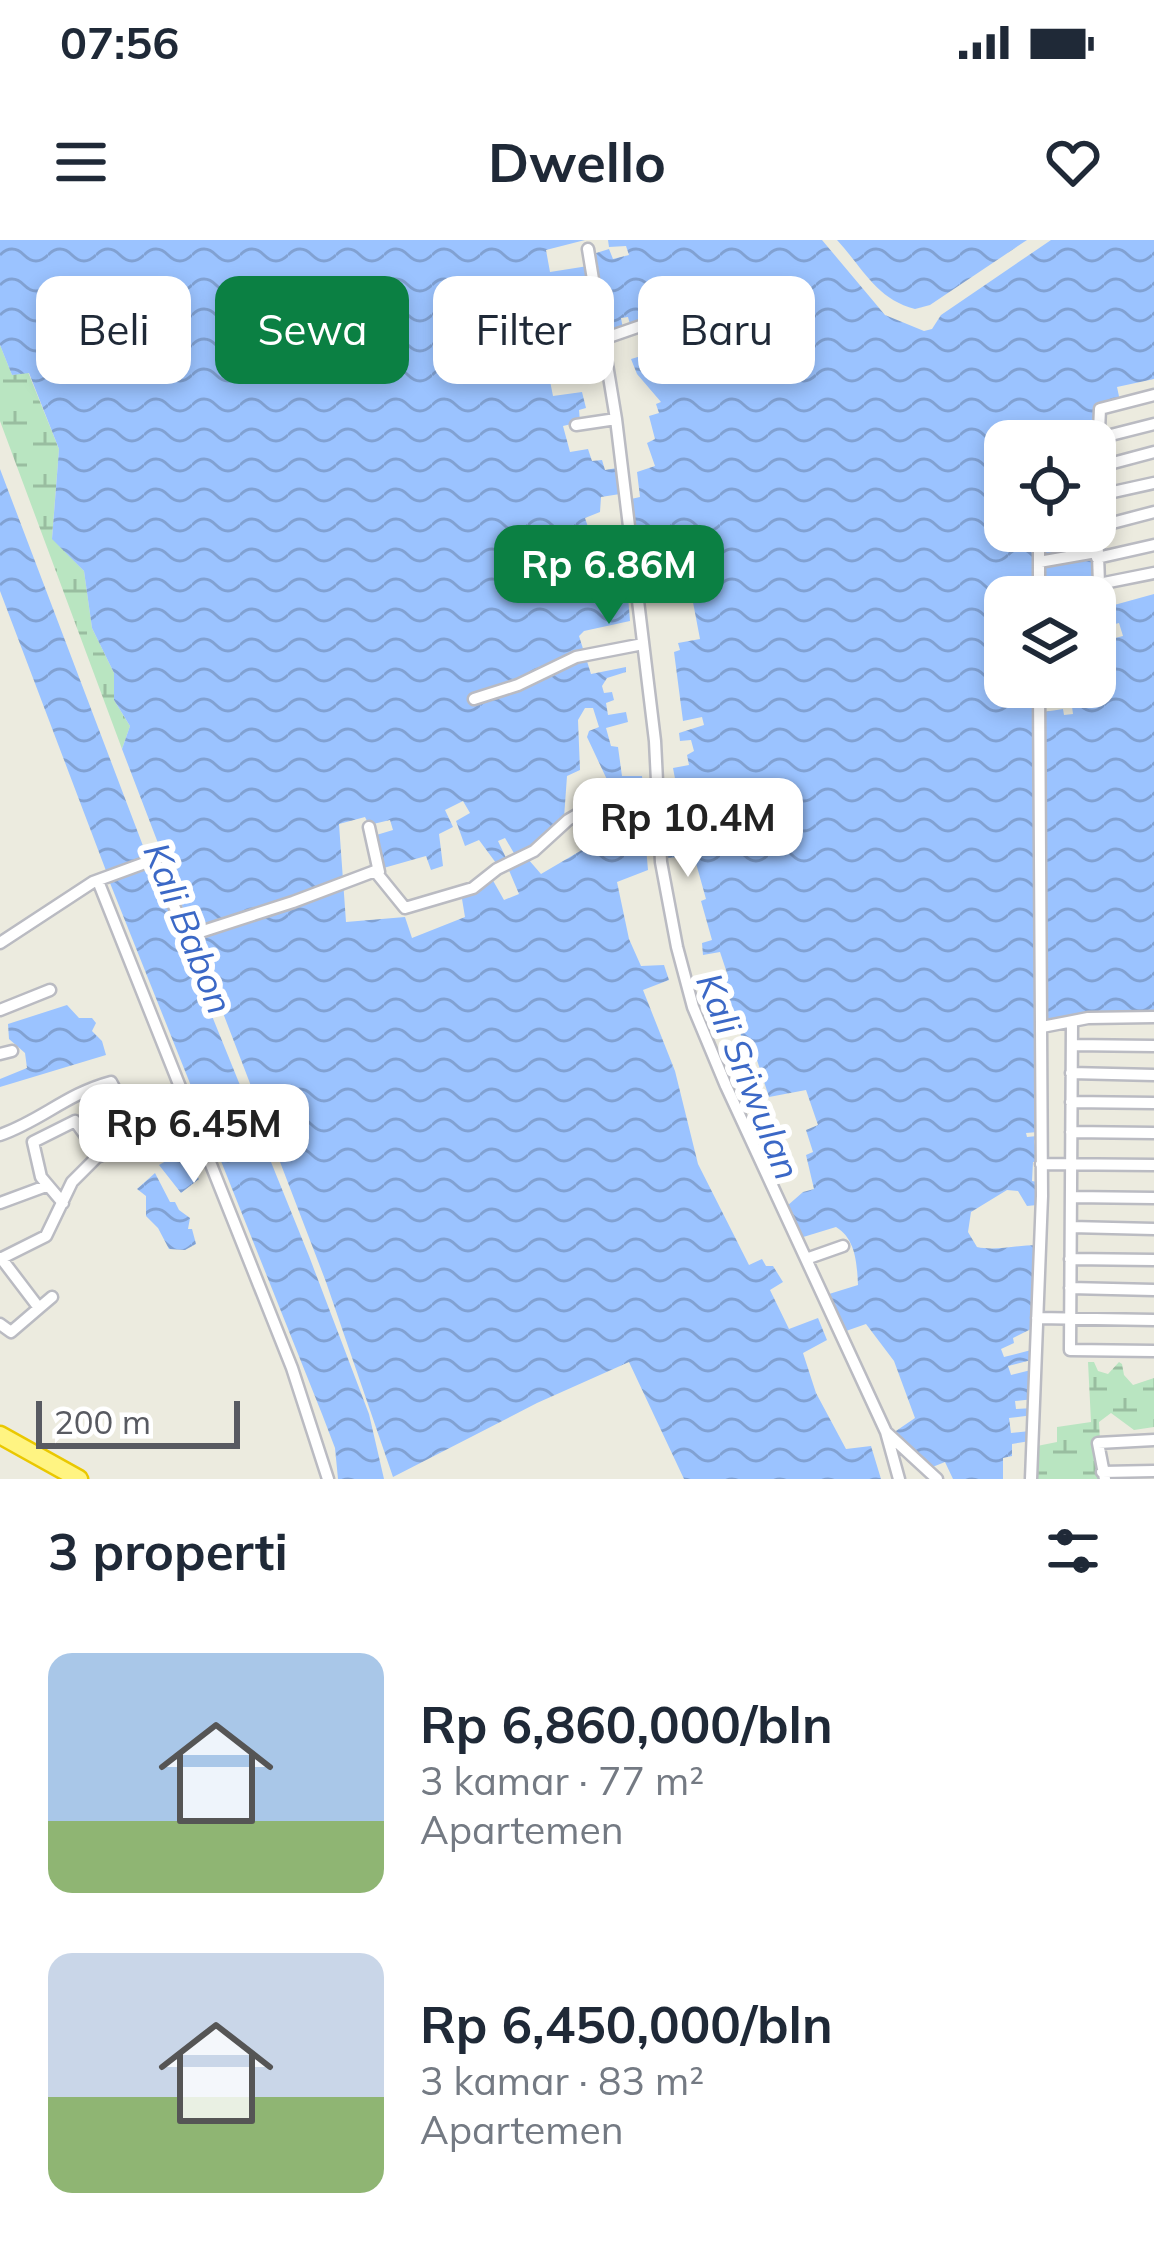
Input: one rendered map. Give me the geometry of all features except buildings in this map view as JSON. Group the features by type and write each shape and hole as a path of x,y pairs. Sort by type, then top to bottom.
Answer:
{"highway":[{"path":"0,1435 79,1479"},
{"path":"0,1446 58,1479"}],"street":[{"path":"588,249 592,276"},
{"path":"610,384 655,741 661,862 693,1007 886,1432 899,1479"},
{"path":"1100,420 1100,409 1154,395"},
{"path":"576,425 616,418"},
{"path":"1116,434 1154,424"},
{"path":"1116,462 1154,452"},
{"path":"1116,491 1154,483"},
{"path":"1116,521 1154,512"},
{"path":"1039,562 1154,544"},
{"path":"1039,552 1039,576"},
{"path":"1097,552 1102,585 1154,573"},
{"path":"474,699 518,685 576,657 644,644"},
{"path":"1030,1479 1041,1164 1040,708"},
{"path":"369,827 379,872 405,908 473,888 603,800 657,800"},
{"path":"0,943 104,879 153,860 191,935 379,872"},
{"path":"104,879 292,1368 328,1479"},
{"path":"0,1010 50,990"},
{"path":"1042,1027 1105,1016 1154,1017"},
{"path":"1072,1023 1070,1350 1154,1351"},
{"path":"1072,1045 1154,1046"},
{"path":"1042,1084 1154,1075"},
{"path":"0,1135 36,1122 43,1110 109,1082 117,1086 138,1132"},
{"path":"1071,1102 1154,1103"},
{"path":"39,1308 0,1259 46,1236 74,1180 112,1143 190,1111"},
{"path":"63,1203 46,1186 32,1144 75,1121 100,1156"},
{"path":"1071,1132 1154,1133"},
{"path":"1041,1164 1154,1165"},
{"path":"0,1203 46,1186"},
{"path":"1071,1197 1154,1198"},
{"path":"1071,1227 1154,1228"},
{"path":"806,1259 843,1246"},
{"path":"1070,1258 1154,1260"},
{"path":"1070,1288 1154,1290"},
{"path":"0,1324 10,1332 52,1298"},
{"path":"1037,1318 1154,1320"},
{"path":"886,1432 937,1479"},
{"path":"1154,1440 1098,1442 1103,1475 1154,1471"}],"green space":[{"path":"0,345 12,375 28,372 59,449 52,538 84,571 92,628 114,673 114,700 130,726 122,749 0,421"},
{"path":"1088,1362 1108,1374 1119,1362 1133,1385 1154,1378 1154,1427 1134,1430 1111,1413 1099,1422 1102,1479 1035,1479 1037,1446 1057,1442 1057,1427 1091,1422"}],"water":[{"path":"0,240 585,240 546,250 550,272 588,266 590,276 433,276 433,384 551,384 553,396 582,392 586,408 579,410 580,422 563,426 570,452 588,449 592,461 602,460 605,470 617,468 620,494 601,497 600,512 585,518 593,542 582,553 597,602 628,596 630,621 579,636 591,674 626,667 626,672 607,678 602,686 604,693 612,692 614,700 606,703 608,715 626,712 628,722 606,728 611,746 618,747 622,776 642,776 643,786 610,786 587,737 599,727 593,708 585,708 578,720 580,770 567,776 564,818 532,847 515,855 505,838 498,841 507,860 496,863 479,840 465,846 456,821 470,813 463,801 445,810 453,827 439,834 443,866 431,870 426,856 380,869 373,836 393,830 390,820 369,825 365,817 339,824 346,922 405,917 412,938 465,917 462,899 491,877 504,900 519,894 508,868 528,859 541,874 587,847 583,837 617,824 623,848 646,847 648,870 617,882 629,939 641,966 664,965 669,980 643,990 675,1071 698,1164 749,1265 762,1259 783,1282 770,1290 789,1329 818,1318 827,1340 803,1353 816,1393 846,1449 871,1446 881,1479 684,1479 629,1362 393,1477 326,1282 122,749 130,726 114,700 114,673 92,628 84,571 52,539 59,449 29,373 12,375 0,345"},
{"path":"608,240 822,240 885,315 924,331 1051,240 1154,240 1154,379 1117,387 1120,401 1096,403 1096,420 984,420 984,552 1036,552 1036,576 984,576 984,708 1036,708 1038,1132 1026,1133 1037,1136 1038,1162 1033,1162 1032,1181 1037,1182 1037,1205 1027,1206 1018,1191 1007,1190 971,1212 968,1232 977,1247 1037,1245 1031,1329 1001,1349 1004,1357 1035,1349 1035,1359 1008,1366 1011,1375 1035,1369 1034,1399 1015,1401 1016,1409 1033,1408 1033,1415 1009,1418 1011,1433 1030,1431 1030,1441 1012,1444 1012,1456 1003,1458 1003,1479 953,1479 945,1462 930,1468 893,1433 915,1418 894,1361 866,1324 846,1331 829,1294 858,1285 851,1245 836,1227 800,1238 787,1206 814,1189 806,1155 813,1152 806,1130 818,1125 806,1090 769,1097 756,1057 721,1063 718,1053 745,1046 720,979 728,976 720,952 703,955 702,943 712,940 694,856 666,858 663,836 690,832 686,817 696,813 686,783 676,784 673,768 689,765 687,755 694,751 691,740 680,741 679,733 704,725 702,717 683,721 674,652 680,650 678,643 700,639 692,597 685,590 647,595 631,499 640,497 637,472 655,466 647,443 655,439 649,416 659,413 656,404 661,402 646,384 815,384 815,276 638,276 638,325 631,328 628,317 621,318 623,329 614,332 614,276 597,276 593,254 609,249 613,259 629,255 626,246 609,247"},
{"path":"837,240 1027,240 930,305 915,309 880,290"},
{"path":"0,469 148,859 108,876 0,591"},
{"path":"1045,552 1079,552 1045,559"},
{"path":"1091,556 1093,576 1043,576 1043,567"},
{"path":"1154,594 1154,1015 1052,1024 1052,1019 1046,1019 1044,712 1063,709 1064,715 1073,714 1072,708 1116,708 1116,638 1123,636 1116,605"},
{"path":"151,865 369,1414 384,1479 338,1479 335,1448 322,1414 110,883"},
{"path":"67,1005 79,1018 92,1018 96,1023 92,1031 106,1055 0,1087 0,1079 27,1068 25,1053 9,1039 8,1024"},
{"path":"187,1149 188,1163 199,1179 181,1193 159,1165"},
{"path":"155,1173 170,1202 190,1218 188,1229 196,1244 185,1250 169,1249 146,1216 146,1196 137,1189"}],"waterway":[{"name":"Kali Sriwulan","path":"653,803 655,841"},
{"name":"Kali Sriwulan","path":"712,1065 727,1100"}],"water label":[{"name":"Kali Babon","path":"189,928"}]}
